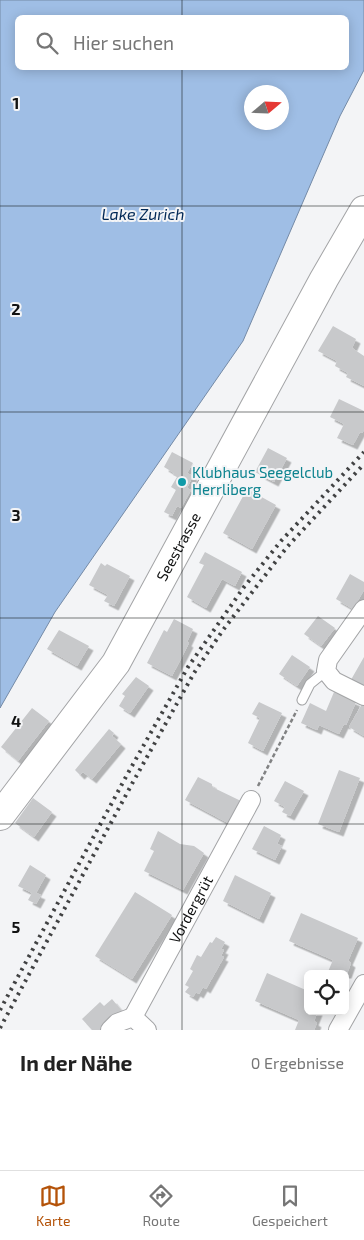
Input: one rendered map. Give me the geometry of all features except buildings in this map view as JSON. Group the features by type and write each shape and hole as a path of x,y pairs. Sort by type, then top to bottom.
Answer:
{"main road":[{"name":"Seestrasse","path":"0,816 116,663 324,278 364,210"}],"street":[{"path":"364,609 328,660 326,671 334,681 364,696"},
{"name":"Vordergrüt","path":"133,1017 251,800"},
{"path":"338,1030 364,984"},
{"path":"110,1030 117,1023 133,1017 147,1030"}],"lane":[{"path":"302,700 310,684 326,671"}],"path":[{"path":"251,800 302,700"}],"water":[{"name":"Lake Zurich","path":"0,0 364,0 364,70 340,116 243,341 55,612 0,708"}],"railway":[{"path":"0,1010 128,773 188,667 244,587 281,541 364,452"},
{"path":"0,1028 194,673 223,630 287,547 364,464"}],"place":[{"name":"Klubhaus Seegelclub Herrliberg","path":"182,482"}]}
